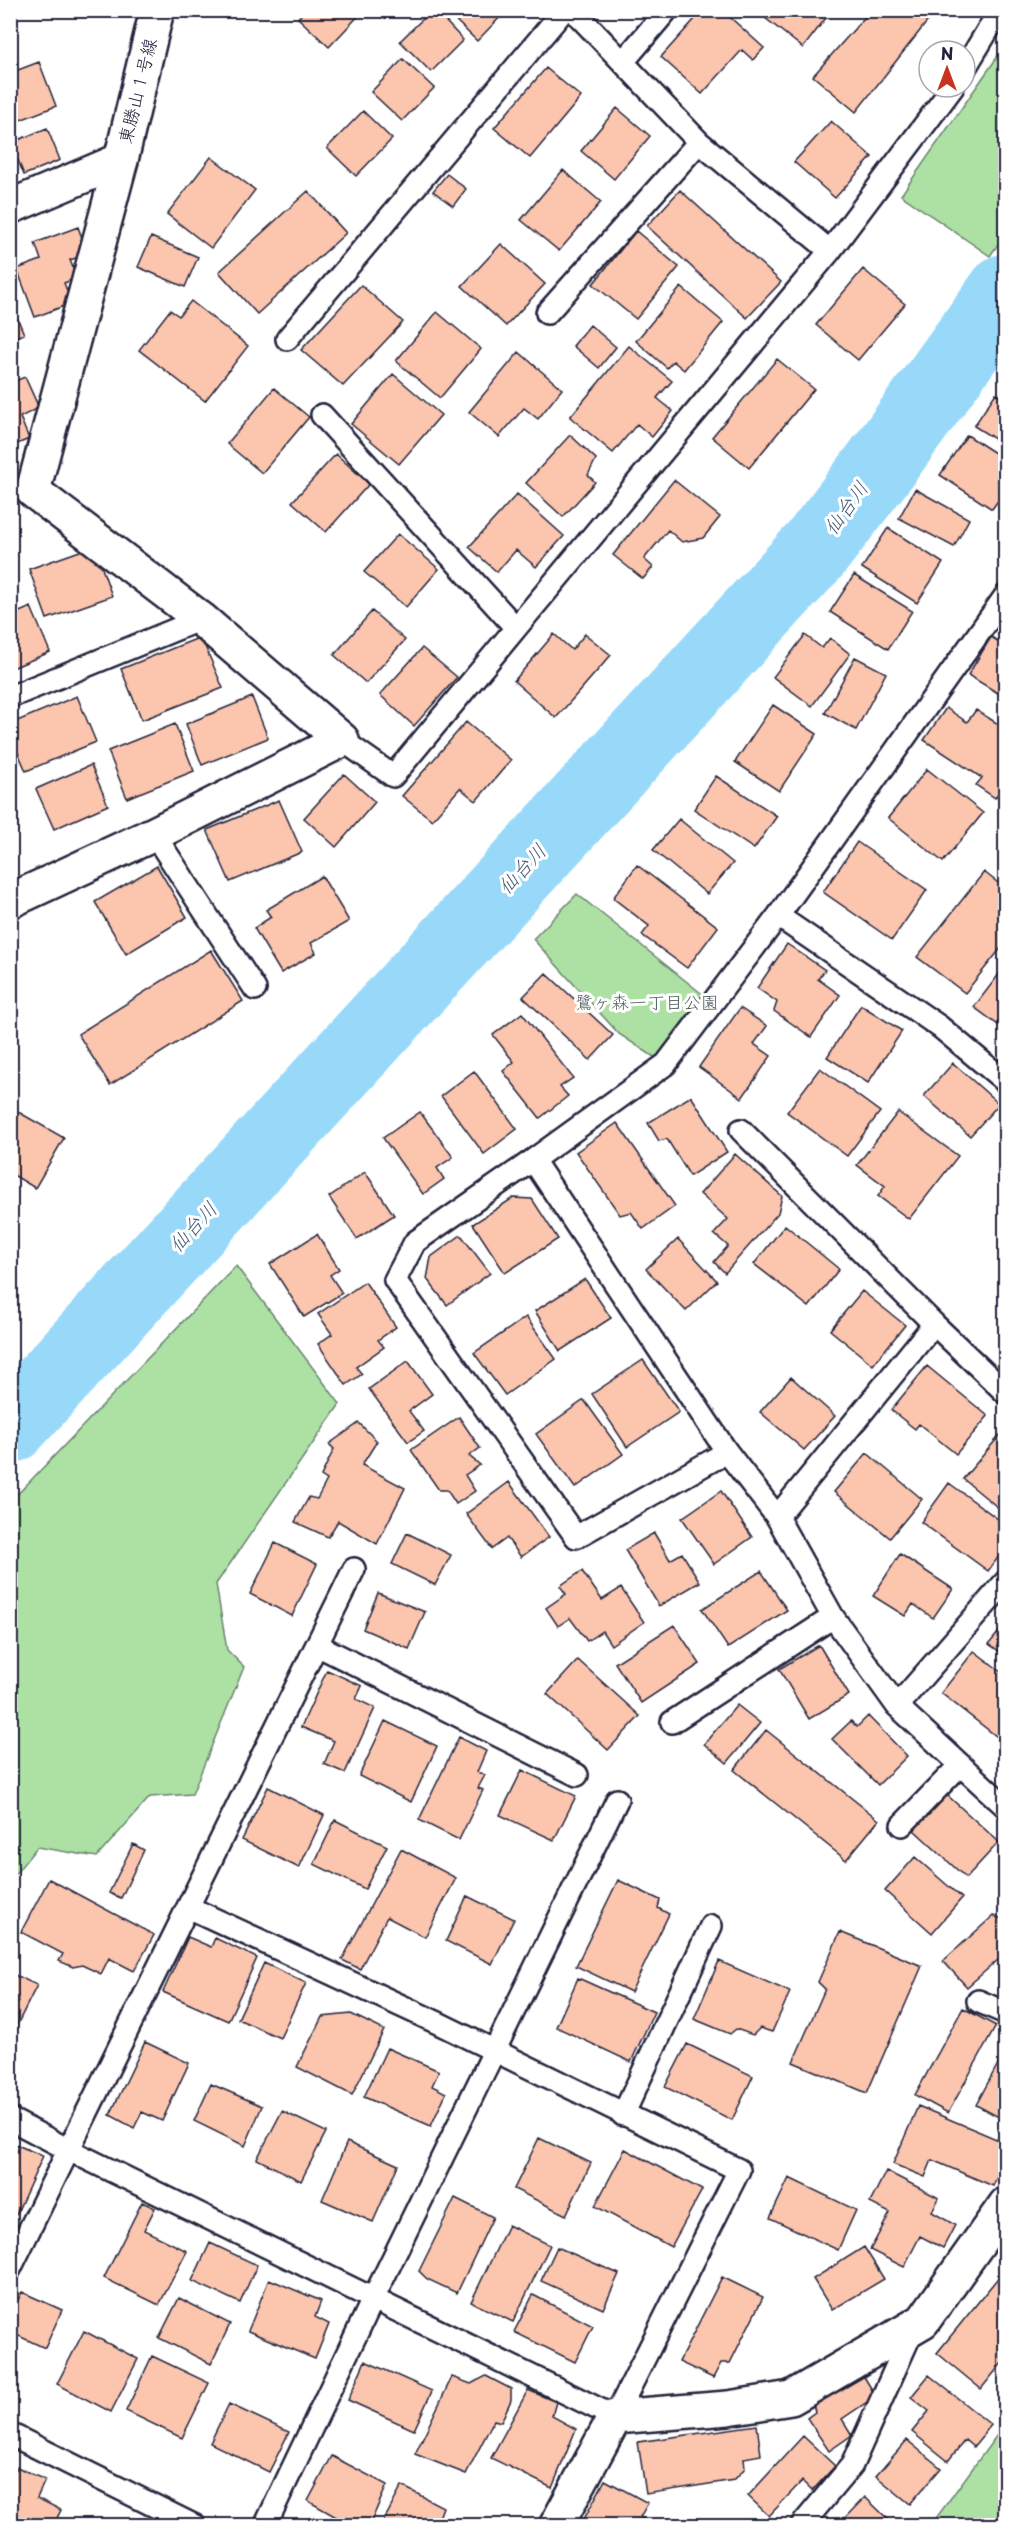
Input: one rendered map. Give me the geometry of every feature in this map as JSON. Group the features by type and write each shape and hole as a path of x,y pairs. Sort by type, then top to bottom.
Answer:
{"street":[{"name":"東勝山１号線","path":"10,207 121,160 157,10"},
{"path":"10,901 154,834 342,740 201,619 22,496 121,160"},
{"path":"556,2526 615,2417 728,2408 791,2397 923,2321 1005,2204"}],"lane":[{"path":"287,339 564,10"},
{"path":"573,10 699,142 830,251"},
{"path":"623,62 667,10"},
{"path":"977,48 1000,10"},
{"path":"342,740 393,776 830,251 944,99"},
{"path":"547,313 699,142"},
{"path":"322,415 516,628"},
{"path":"727,1452 576,1538 395,1280 415,1242 666,1064 778,916 1005,595"},
{"path":"10,697 201,619"},
{"path":"154,834 255,989"},
{"path":"778,916 940,1027 1005,1082"},
{"path":"741,1130 1005,1393"},
{"path":"533,1160 727,1452 777,1517 833,1617 897,1706 1005,1807"},
{"path":"777,1517 934,1324"},
{"path":"10,2269 354,1569"},
{"path":"897,1706 1005,1581"},
{"path":"672,1722 833,1617"},
{"path":"317,1645 577,1775"},
{"path":"902,1825 960,1765"},
{"path":"265,2526 374,2297 617,1800"},
{"path":"10,2119 615,2417 739,2170 188,1907"},
{"path":"623,2115 711,1926"},
{"path":"978,2001 1005,2013"},
{"path":"801,2526 852,2465 914,2326"},
{"path":"10,2434 195,2526"}],"green space":[{"path":"1005,46 1005,234 990,256 901,195 968,99 977,99 977,86"},
{"name":"鷺ヶ森一丁目公園","path":"577,894 706,997 657,1059 619,1034 533,939"},
{"path":"236,1266 340,1404 216,1584 227,1650 244,1667 192,1794 150,1797 97,1857 37,1847 11,1879 11,1501"},
{"path":"1005,2424 1005,2525 931,2525"}],"building":[{"path":"305,10 364,10 329,47 298,18"},
{"path":"432,10 435,10 463,40 431,72 400,41"},
{"path":"445,10 507,10 477,41"},
{"path":"703,10 722,10 764,48 753,60 742,50 702,94 661,57"},
{"path":"755,10 832,10 803,48"},
{"path":"871,10 921,10 930,18 856,112 813,76"},
{"path":"403,59 434,88 402,121 371,92"},
{"path":"39,62 56,106 10,124 10,73"},
{"path":"546,68 581,97 530,158 494,128"},
{"path":"617,108 650,136 614,179 581,151"},
{"path":"363,111 392,139 356,176 327,148"},
{"path":"831,121 872,157 835,198 794,162"},
{"path":"47,128 60,160 24,175 11,143"},
{"path":"211,157 255,190 211,248 167,214"},
{"path":"563,170 601,202 559,251 521,220"},
{"path":"447,174 466,189 453,206 433,191"},
{"path":"680,190 781,282 747,318 647,226"},
{"path":"308,191 346,233 257,314 219,272"},
{"path":"78,227 88,254 70,260 77,278 64,283 72,303 35,317 17,269 41,260 35,243"},
{"path":"636,231 679,267 636,319 593,284"},
{"path":"151,237 198,257 185,287 138,267"},
{"path":"501,244 545,284 506,326 462,286"},
{"path":"863,269 905,304 858,360 816,325"},
{"path":"361,285 403,322 343,386 301,350"},
{"path":"681,287 723,322 684,370 673,361 667,368 636,341"},
{"path":"10,300 24,334 10,339"},
{"path":"191,301 248,346 205,401 139,350 170,310 179,316"},
{"path":"437,312 481,349 440,398 396,361"},
{"path":"590,325 616,347 599,368 573,346"},
{"path":"629,346 672,381 657,398 673,411 652,437 637,424 613,453 570,417"},
{"path":"519,352 562,389 538,419 524,408 499,437 469,412"},
{"path":"777,359 814,389 749,468 712,437"},
{"path":"393,374 441,415 399,464 351,424"},
{"path":"25,377 39,408 20,417 29,439 10,447 10,383"},
{"path":"274,388 309,417 262,473 227,444"},
{"path":"996,393 1006,399 1006,446 974,426"},
{"path":"570,435 596,459 588,475 595,482 563,517 526,483"},
{"path":"967,435 1006,460 1006,508 997,502 992,509 940,475"},
{"path":"336,454 369,484 326,532 292,502"},
{"path":"674,480 720,517 703,538 682,542 668,530 644,559 653,567 643,579 613,555"},
{"path":"915,489 969,519 954,547 899,518"},
{"path":"517,494 564,536 536,567 516,550 497,572 469,547"},
{"path":"888,528 943,563 917,603 862,568"},
{"path":"398,534 439,569 406,607 364,572"},
{"path":"94,546 112,596 47,619 29,569"},
{"path":"854,575 912,611 888,649 830,612"},
{"path":"31,607 50,652 10,669 10,616"},
{"path":"372,611 405,640 366,683 334,655"},
{"path":"554,634 572,650 585,634 611,655 556,718 514,681"},
{"path":"805,635 822,648 830,638 850,654 812,706 773,677"},
{"path":"201,637 223,688 142,720 121,669"},
{"path":"991,637 1006,646 1006,698 968,675"},
{"path":"422,648 457,677 414,726 380,695"},
{"path":"855,657 886,673 856,730 825,713"},
{"path":"77,696 96,742 26,771 10,734 10,724"},
{"path":"252,697 268,738 202,765 186,724"},
{"path":"773,705 817,734 779,791 735,762"},
{"path":"946,708 967,722 976,710 1006,729 1006,782 995,798 976,785 982,778 924,740"},
{"path":"466,722 511,760 476,801 460,788 432,820 402,796"},
{"path":"175,724 194,771 127,798 108,751"},
{"path":"91,765 108,805 54,829 36,789"},
{"path":"10,767 18,785 10,788"},
{"path":"927,769 983,813 943,862 888,818"},
{"path":"344,774 375,802 336,847 304,818"},
{"path":"716,776 777,816 754,849 694,809"},
{"path":"279,800 302,852 230,882 207,830"},
{"path":"679,819 733,863 707,894 653,850"},
{"path":"857,842 927,890 892,940 823,892"},
{"path":"637,865 718,927 687,968 642,935 649,926 613,898"},
{"path":"157,866 187,917 126,954 95,902"},
{"path":"984,872 1006,889 1006,942 965,993 917,957"},
{"path":"322,876 349,921 311,943 316,953 281,973 254,928 271,917 266,910"},
{"path":"787,944 825,970 818,979 840,995 811,1037 774,1011 777,1002 757,988"},
{"path":"211,950 243,1001 110,1085 78,1034"},
{"path":"1006,965 1006,1031 974,1007"},
{"path":"546,973 613,1035 590,1060 523,997"},
{"path":"861,1005 902,1031 868,1083 827,1057"},
{"path":"740,1008 767,1026 754,1044 771,1056 742,1098 699,1067"},
{"path":"522,1013 573,1078 560,1087 568,1096 540,1118 503,1071 514,1062 493,1035"},
{"path":"953,1063 999,1104 970,1136 924,1096"},
{"path":"820,1068 880,1112 847,1156 787,1112"},
{"path":"474,1071 517,1129 484,1154 441,1096"},
{"path":"691,1096 727,1152 690,1176 667,1139 659,1141 648,1123"},
{"path":"13,1109 64,1138 35,1188 10,1173 10,1114"},
{"path":"420,1112 453,1157 437,1168 444,1179 423,1194 383,1138"},
{"path":"898,1112 958,1156 909,1219 878,1196 885,1186 857,1165"},
{"path":"617,1123 675,1206 643,1229 631,1212 620,1215 576,1152"},
{"path":"735,1154 782,1196 778,1213 725,1273 714,1262 728,1246 714,1234 728,1219 700,1194"},
{"path":"365,1172 394,1215 357,1239 329,1197"},
{"path":"513,1198 532,1199 558,1239 505,1273 473,1224"},
{"path":"785,1225 839,1269 809,1307 754,1264"},
{"path":"317,1234 339,1269 330,1275 342,1293 304,1317 270,1264"},
{"path":"461,1235 490,1273 447,1305 427,1279 431,1257"},
{"path":"678,1239 717,1281 686,1311 646,1269"},
{"path":"585,1279 611,1318 560,1351 535,1311"},
{"path":"365,1282 396,1327 378,1340 384,1347 356,1367 362,1374 346,1385 318,1344 332,1334 318,1314"},
{"path":"862,1291 905,1325 873,1365 830,1330"},
{"path":"526,1317 556,1359 505,1395 474,1353"},
{"path":"643,1360 679,1412 627,1447 592,1394"},
{"path":"408,1361 432,1394 409,1411 424,1431 408,1442 369,1389"},
{"path":"927,1366 988,1416 956,1454 919,1424 915,1429 891,1410"},
{"path":"791,1377 835,1416 804,1450 760,1412"},
{"path":"584,1400 623,1454 575,1488 536,1434"},
{"path":"459,1417 480,1448 469,1456 480,1465 465,1475 475,1491 456,1504 447,1490 439,1490 411,1450"},
{"path":"359,1423 377,1441 362,1465 405,1488 377,1544 338,1521 328,1537 295,1522 309,1497 317,1499 327,1480 321,1476 334,1449 329,1444"},
{"path":"1006,1428 1006,1504 1001,1510 963,1479"},
{"path":"867,1453 922,1499 890,1538 834,1492"},
{"path":"509,1482 549,1537 521,1557 507,1538 492,1549 466,1514"},
{"path":"949,1483 1006,1525 1006,1547 988,1571 921,1522"},
{"path":"721,1491 752,1537 714,1564 682,1518"},
{"path":"407,1533 451,1555 435,1585 392,1564"},
{"path":"654,1533 670,1560 682,1553 700,1582 659,1606 625,1550"},
{"path":"275,1543 317,1564 292,1616 250,1594"},
{"path":"900,1554 953,1589 933,1618 913,1604 905,1616 873,1596"},
{"path":"582,1571 602,1600 621,1588 644,1622 611,1645 602,1631 587,1641 570,1618 558,1626 546,1608 566,1594 560,1586"},
{"path":"761,1571 787,1610 728,1648 702,1609"},
{"path":"378,1593 425,1612 409,1649 363,1629"},
{"path":"1006,1623 1006,1656 989,1644"},
{"path":"674,1625 700,1664 641,1703 615,1663"},
{"path":"819,1645 849,1695 809,1719 779,1669"},
{"path":"974,1651 1006,1675 1005,1743 941,1693"},
{"path":"578,1660 640,1716 608,1750 547,1694"},
{"path":"327,1670 362,1686 356,1699 375,1708 345,1773 324,1764 334,1741 301,1727"},
{"path":"737,1705 760,1723 727,1763 704,1744"},
{"path":"868,1716 907,1756 878,1785 832,1739 851,1721 857,1727"},
{"path":"385,1721 437,1746 411,1802 359,1776"},
{"path":"766,1730 879,1820 846,1860 734,1770"},
{"path":"459,1737 486,1751 477,1772 485,1775 478,1788 483,1790 459,1840 419,1820"},
{"path":"522,1770 576,1796 554,1840 500,1815"},
{"path":"268,1787 324,1815 299,1868 242,1840"},
{"path":"947,1795 999,1842 966,1878 914,1830"},
{"path":"335,1820 387,1846 365,1889 314,1864"},
{"path":"133,1844 144,1850 121,1898 109,1893"},
{"path":"401,1849 456,1878 425,1937 387,1917 360,1969 342,1960"},
{"path":"915,1857 962,1898 932,1933 885,1891"},
{"path":"49,1879 154,1935 134,1971 109,1958 101,1974 82,1965 73,1967 59,1961 63,1954 21,1932"},
{"path":"618,1880 660,1900 658,1908 669,1914 631,1992 576,1966"},
{"path":"467,1896 514,1919 492,1964 446,1941"},
{"path":"993,1916 1006,1920 1006,1953 967,1987 943,1961"},
{"path":"840,1932 922,1966 867,2093 793,2062 825,1989 818,1982"},
{"path":"188,1937 211,1947 215,1938 257,1958 228,2021 163,1992"},
{"path":"719,1961 790,1992 772,2032 760,2028 753,2035 736,2029 730,2034 694,2019"},
{"path":"264,1963 306,1983 280,2038 238,2019"},
{"path":"10,1973 37,1985 10,2039"},
{"path":"578,1978 654,2012 631,2062 556,2027"},
{"path":"963,2008 996,2026 948,2113 915,2095"},
{"path":"351,2014 384,2030 352,2095 297,2067 322,2017"},
{"path":"145,2042 189,2063 162,2121 142,2112 134,2128 110,2115"},
{"path":"687,2044 753,2076 732,2120 665,2087"},
{"path":"387,2048 439,2071 432,2086 446,2093 431,2126 364,2097"},
{"path":"1006,2049 1006,2121 976,2105"},
{"path":"211,2084 262,2106 245,2146 194,2121"},
{"path":"918,2106 1006,2143 1006,2156 993,2186 932,2160 925,2177 893,2164"},
{"path":"282,2111 326,2132 301,2181 257,2159"},
{"path":"539,2138 591,2163 566,2215 514,2189"},
{"path":"10,2142 43,2156 14,2219 10,2218"},
{"path":"347,2142 398,2165 373,2222 322,2200"},
{"path":"625,2149 702,2190 671,2247 595,2206"},
{"path":"886,2171 939,2198 932,2212 955,2225 943,2248 920,2236 904,2267 870,2250 890,2213 870,2203"},
{"path":"789,2178 856,2210 838,2250 770,2218"},
{"path":"455,2198 493,2217 457,2293 427,2279 419,2271"},
{"path":"142,2202 155,2208 144,2230 187,2251 159,2305 104,2278"},
{"path":"508,2225 550,2245 513,2322 471,2302"},
{"path":"210,2243 257,2265 240,2303 192,2281"},
{"path":"557,2247 619,2274 603,2309 541,2281"},
{"path":"864,2247 884,2279 832,2310 813,2279"},
{"path":"1001,2274 1006,2278 1006,2358 981,2389 937,2353"},
{"path":"722,2277 763,2297 730,2363 721,2363 713,2378 679,2362"},
{"path":"269,2279 321,2301 315,2317 329,2324 315,2359 248,2331"},
{"path":"22,2292 62,2310 45,2348 10,2332 10,2316"},
{"path":"533,2295 593,2326 575,2362 514,2332"},
{"path":"179,2298 230,2324 211,2364 159,2338"},
{"path":"84,2331 138,2359 111,2412 57,2384"},
{"path":"152,2356 209,2383 182,2438 126,2411"},
{"path":"365,2361 432,2391 414,2430 348,2400"},
{"path":"861,2372 876,2396 842,2419 852,2435 829,2451 807,2418 815,2412 813,2403"},
{"path":"929,2375 991,2425 973,2447 965,2440 948,2461 912,2432 929,2411 911,2397"},
{"path":"486,2376 511,2389 511,2400 501,2422 494,2420 466,2474 415,2454 452,2377 471,2384"},
{"path":"528,2390 556,2402 552,2416 576,2429 552,2488 491,2458"},
{"path":"229,2404 289,2432 269,2472 210,2443"},
{"path":"757,2425 761,2455 744,2458 745,2468 734,2480 646,2494 638,2442"},
{"path":"803,2436 835,2466 812,2491 802,2481 769,2516 748,2496"},
{"path":"907,2440 941,2468 910,2504 876,2476"},
{"path":"332,2456 387,2485 369,2526 352,2526 308,2501"},
{"path":"17,2467 45,2480 37,2498 61,2510 53,2526 10,2526 10,2480"},
{"path":"605,2480 648,2503 640,2517 656,2526 591,2526 583,2521"},
{"path":"402,2486 443,2507 436,2526 381,2526"},
{"path":"865,2497 895,2526 837,2526"}],"waterway":[{"name":"仙台川","path":"10,1426 816,549 882,463 1006,291"}]}
